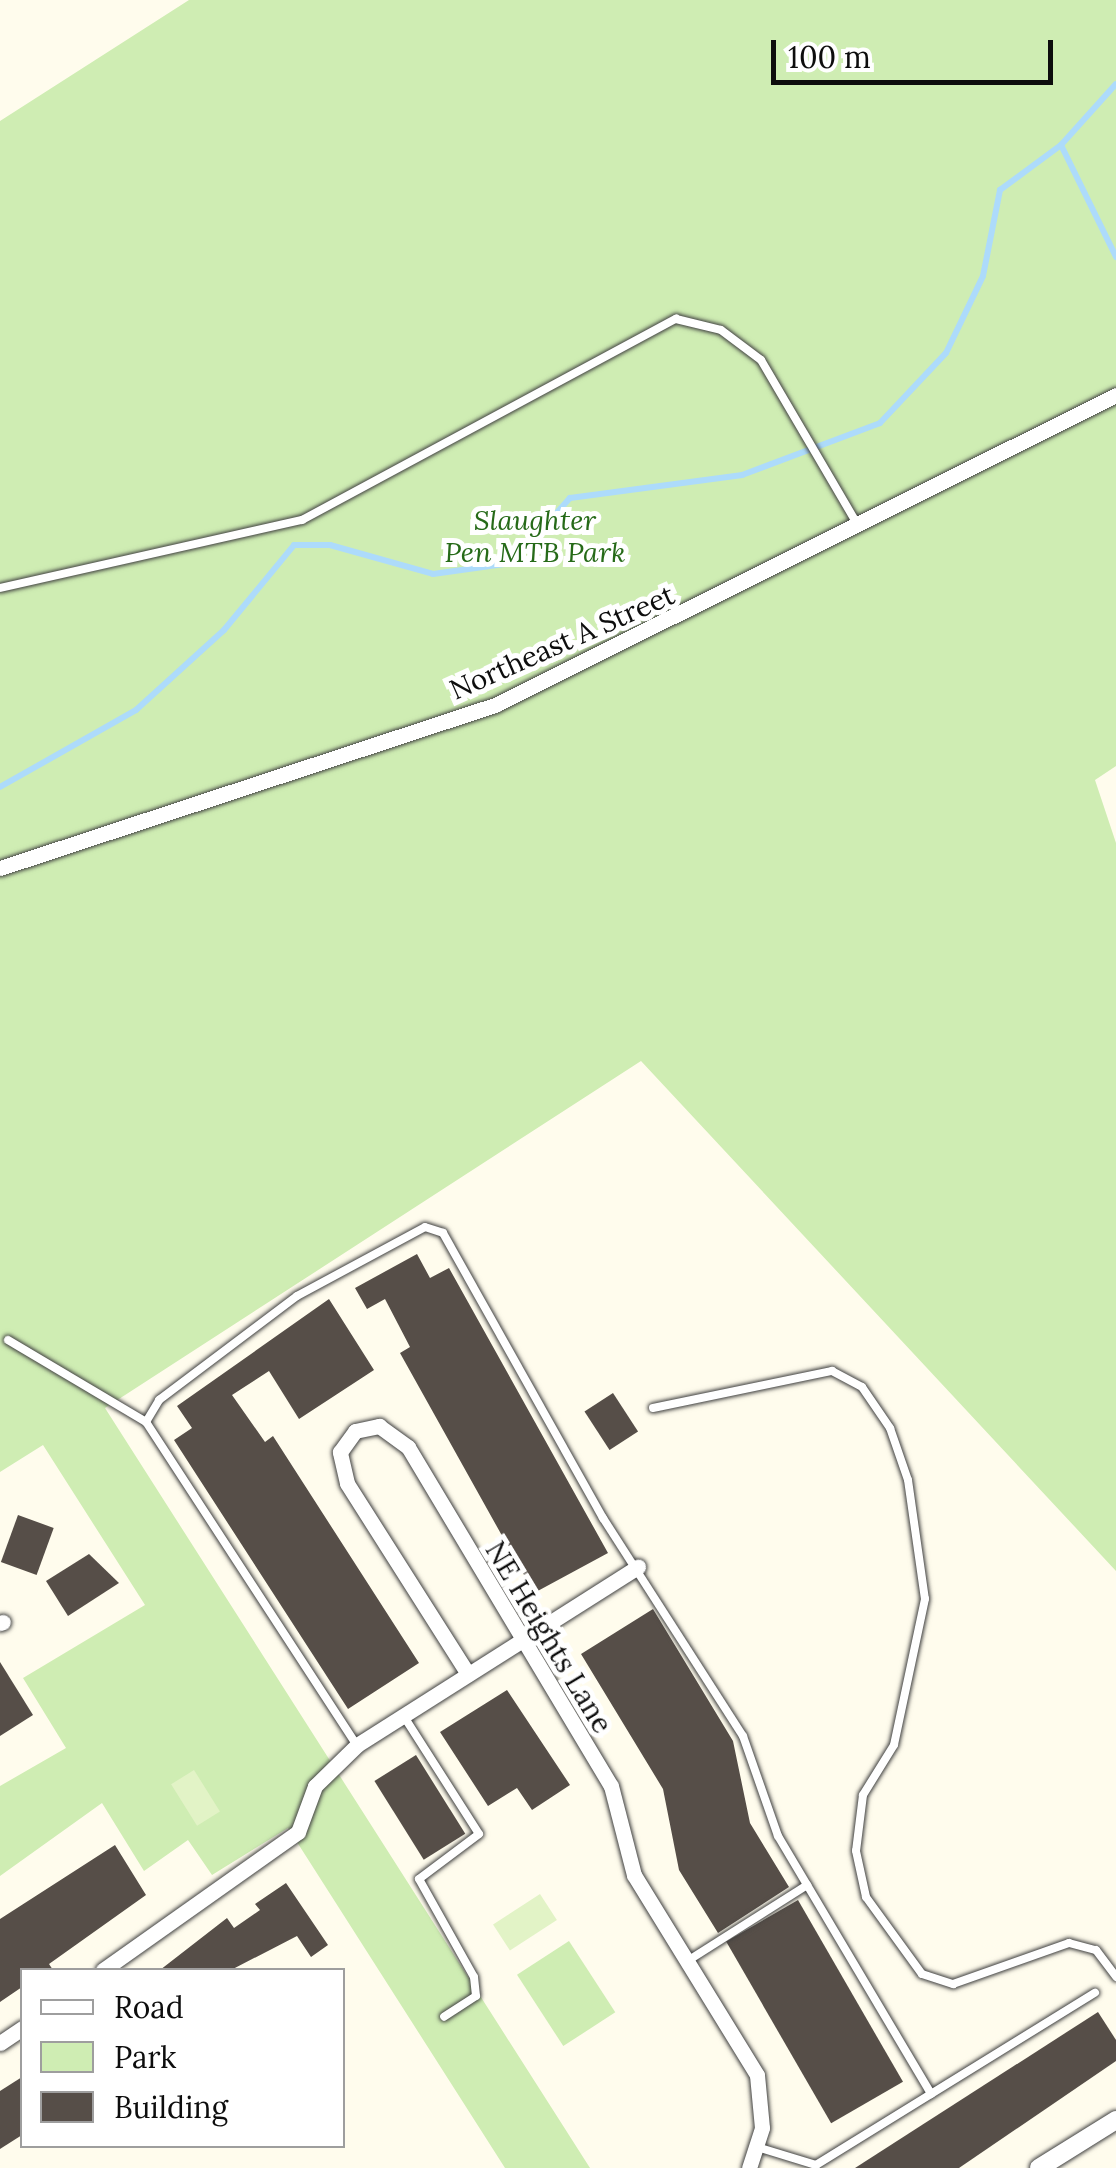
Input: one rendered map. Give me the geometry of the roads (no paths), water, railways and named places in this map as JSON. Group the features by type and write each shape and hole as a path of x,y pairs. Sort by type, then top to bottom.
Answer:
{"street":[{"name":"Northeast A Street","path":"0,868 494,705 1116,395"},
{"name":"NE Heights Lane","path":"468,1674 347,1483 340,1452 355,1431 379,1426 408,1447 519,1639 611,1786 634,1875 758,2076 756,2147 749,2168"},
{"path":"106,1968 298,1832 316,1786 357,1745 638,1567"},
{"path":"1039,2168 1116,2120"}],"lane":[{"path":"0,588 302,520 676,320 721,330 760,360 856,522"},
{"path":"146,1422 159,1400 252,1328 425,1226 444,1233 638,1567 743,1736 763,1804 930,2094"},
{"path":"8,1340 146,1422 357,1745"},
{"path":"653,1408 832,1371 862,1387 908,1480 925,1599 894,1745 863,1795 856,1851 866,1898 922,1974 953,1984 1070,1942 1096,1950 1116,1977"},
{"path":"403,1715 480,1834 419,1878 474,1977 476,1996 444,2018"},
{"path":"689,1960 808,1885"},
{"path":"756,2147 816,2166 1096,1994"}],"waterway":[{"path":"0,787 136,710 224,630 294,545 330,545 433,574 512,563 570,498 742,475 880,423 946,353 983,276 1000,190 1061,145 1116,84"},
{"path":"1061,145 1116,257"}],"park label":[{"name":"Slaughter Pen MTB Park","path":"535,536"}]}
